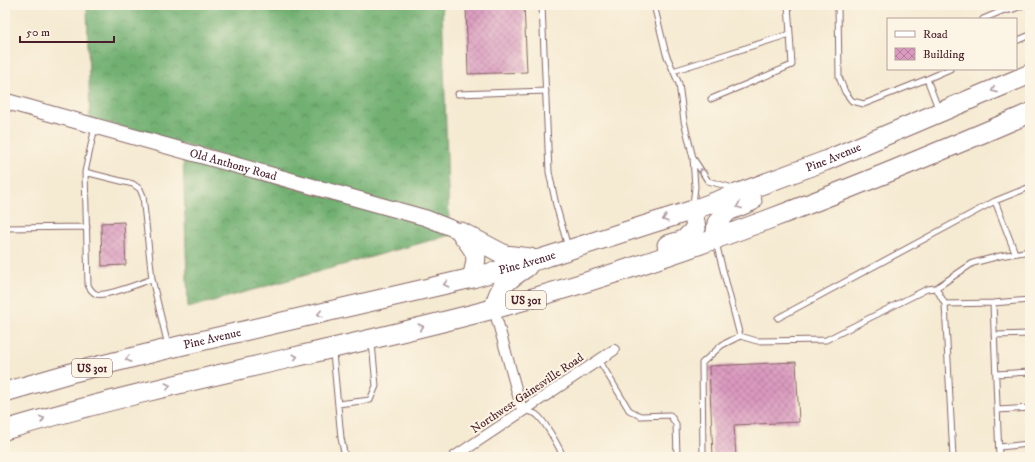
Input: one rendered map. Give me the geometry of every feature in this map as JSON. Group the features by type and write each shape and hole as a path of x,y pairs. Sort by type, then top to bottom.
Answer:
{"highway":[{"name":"Pine Avenue","path":"5,392 74,372 472,278 540,259 693,210 825,161 1030,74"},
{"name":"US 301","path":"5,430 53,416 190,381 371,340 494,309 587,282 715,240 854,187 1030,113"},
{"path":"715,240 717,223 728,211 864,158 886,136"},
{"path":"587,282 591,272 602,265 684,240 696,228 693,210"},
{"path":"461,232 505,255 540,259"},
{"path":"461,232 476,252 476,263 472,278"},
{"path":"494,309 497,294 509,278 540,259"}],"street":[{"name":"Old Anthony Road","path":"5,101 426,218 461,232"},
{"path":"494,309 522,410"},
{"name":"Northwest Gainesville Road","path":"454,457 522,410 614,350"}],"lane":[{"path":"542,5 549,172 556,205 569,250"},
{"path":"654,5 666,54 679,84 684,121 693,158 695,187 693,210"},
{"path":"711,99 792,65 788,5"},
{"path":"838,5 839,77 845,92 852,100 864,104 948,70"},
{"path":"995,5 1002,11"},
{"path":"985,18 1023,5"},
{"path":"674,72 790,34"},
{"path":"1017,41 1030,35"},
{"path":"927,79 940,113"},
{"path":"458,94 546,91"},
{"path":"95,126 85,172 88,285 95,294 107,293 152,279"},
{"path":"693,158 708,181 730,188 748,190"},
{"path":"85,172 133,184 140,189 144,196 152,279 169,349"},
{"path":"778,318 995,201 1030,187"},
{"path":"995,201 1015,253"},
{"path":"5,228 87,227"},
{"path":"715,240 740,336"},
{"path":"703,457 702,364 722,345 740,336 757,341 826,340 927,289 936,288 974,263 1030,251"},
{"path":"936,288 945,304 953,457"},
{"path":"945,304 1030,300"},
{"path":"993,302 999,457"},
{"path":"994,335 1030,334"},
{"path":"338,404 370,400 376,386 371,340"},
{"path":"332,349 341,438 345,457"},
{"path":"599,360 629,410 640,416 670,415 676,424 677,457"},
{"path":"996,374 1030,372"},
{"path":"997,410 1030,408"},
{"path":"522,410 533,412 539,417 555,441 563,457"},
{"path":"999,447 1030,444"}],"green space":[{"path":"87,5 442,5 449,220 90,118"},
{"path":"183,157 424,224 450,235 188,308"}],"building":[{"path":"466,5 524,5 527,72 468,74"},
{"path":"124,222 126,265 102,266 101,223"},
{"path":"796,362 799,422 734,425 736,457 713,457 709,366"}]}
